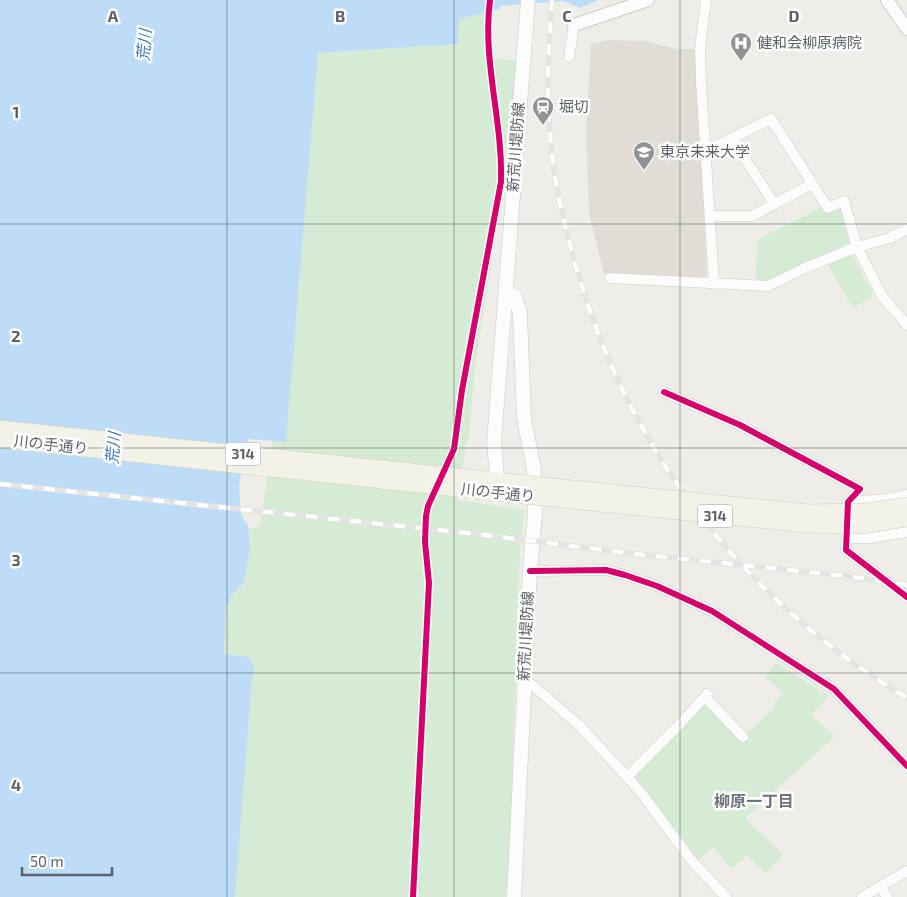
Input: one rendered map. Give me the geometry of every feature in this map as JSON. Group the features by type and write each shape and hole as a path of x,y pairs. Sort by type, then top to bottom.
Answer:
{"main road":[{"name":"新荒川堤防線","path":"491,486 528,0"},
{"name":"新荒川堤防線","path":"506,293 515,296 520,314 524,419 534,469 535,512 530,571 514,897"},
{"name":"川の手通り","path":"0,428 806,525 863,526 907,519"},
{"name":"川の手通り","path":"0,440 491,486"},
{"name":"川の手通り","path":"524,490 808,512 865,511 907,505"}],"street":[{"path":"569,57 574,25 648,0"},
{"path":"706,0 700,49 714,284"},
{"path":"887,0 907,29"},
{"path":"706,151 771,119 828,208 844,201 857,248 882,296 907,325"},
{"path":"732,138 774,204"},
{"path":"710,216 752,216 812,184"},
{"path":"610,278 768,286 857,248 890,238 907,229"},
{"path":"664,392 740,426 860,489 848,502 846,550 907,597"},
{"path":"848,502 889,499 907,495"},
{"path":"847,538 870,538 907,532"},
{"path":"530,571 606,570 625,574 712,611 834,689 907,766"},
{"path":"524,685 531,684 579,725 642,794 691,860 726,897"},
{"path":"627,778 706,696 743,737"},
{"path":"862,897 907,871"},
{"path":"881,886 888,897"}],"shaded area":[{"name":"東京未来大学","path":"608,40 645,41 677,49 696,49 707,276 697,278 604,274 589,213 586,128 591,44"}],"green space":[{"path":"485,12 484,57 516,60 508,161 476,357 469,433 457,500 525,510 520,548 508,886 505,897 235,897 252,678 255,671 224,654 226,607 233,594 242,584 250,546 249,529 260,526 273,441 286,441 318,53 457,44 458,19"},
{"path":"821,207 825,212 836,207 841,209 849,243 761,283 756,281 757,240"},
{"path":"848,253 853,255 865,281 872,290 871,297 853,308 827,263"},
{"path":"776,663 829,696 811,715 835,736 745,818 783,855 766,873 747,856 731,868 713,847 698,860 633,773 704,702 742,738 776,706 774,703 784,694 765,677"}],"water":[{"name":"荒川","path":"0,0 599,0 580,8 563,1 500,6 499,9 459,19 458,44 318,53 286,442 248,439 239,485 241,515 248,526 250,546 246,573 242,584 233,594 226,607 224,654 249,657 255,671 252,678 235,897 0,897"}],"railway":[{"path":"552,0 548,109 557,190 575,263 597,331 625,396 659,456 698,513 743,566 792,614 847,659 907,698"},
{"path":"0,484 477,534 627,553 846,576 907,585"}],"cycle path":[{"path":"413,897 429,583 425,542 426,516 428,506 454,449 462,390 501,182 499,136 490,68 488,23 490,0"},
{"path":"664,392 740,425 860,489 848,502 846,550 907,597"},
{"path":"530,571 606,570 657,586 712,611 834,689 907,766"}],"place":[{"name":"健和会柳原病院","path":"741,62"},
{"name":"堀切","path":"543,126"},
{"name":"東京未来大学","path":"644,171"}],"district":[{"name":"柳原一丁目","path":"754,801"}]}
